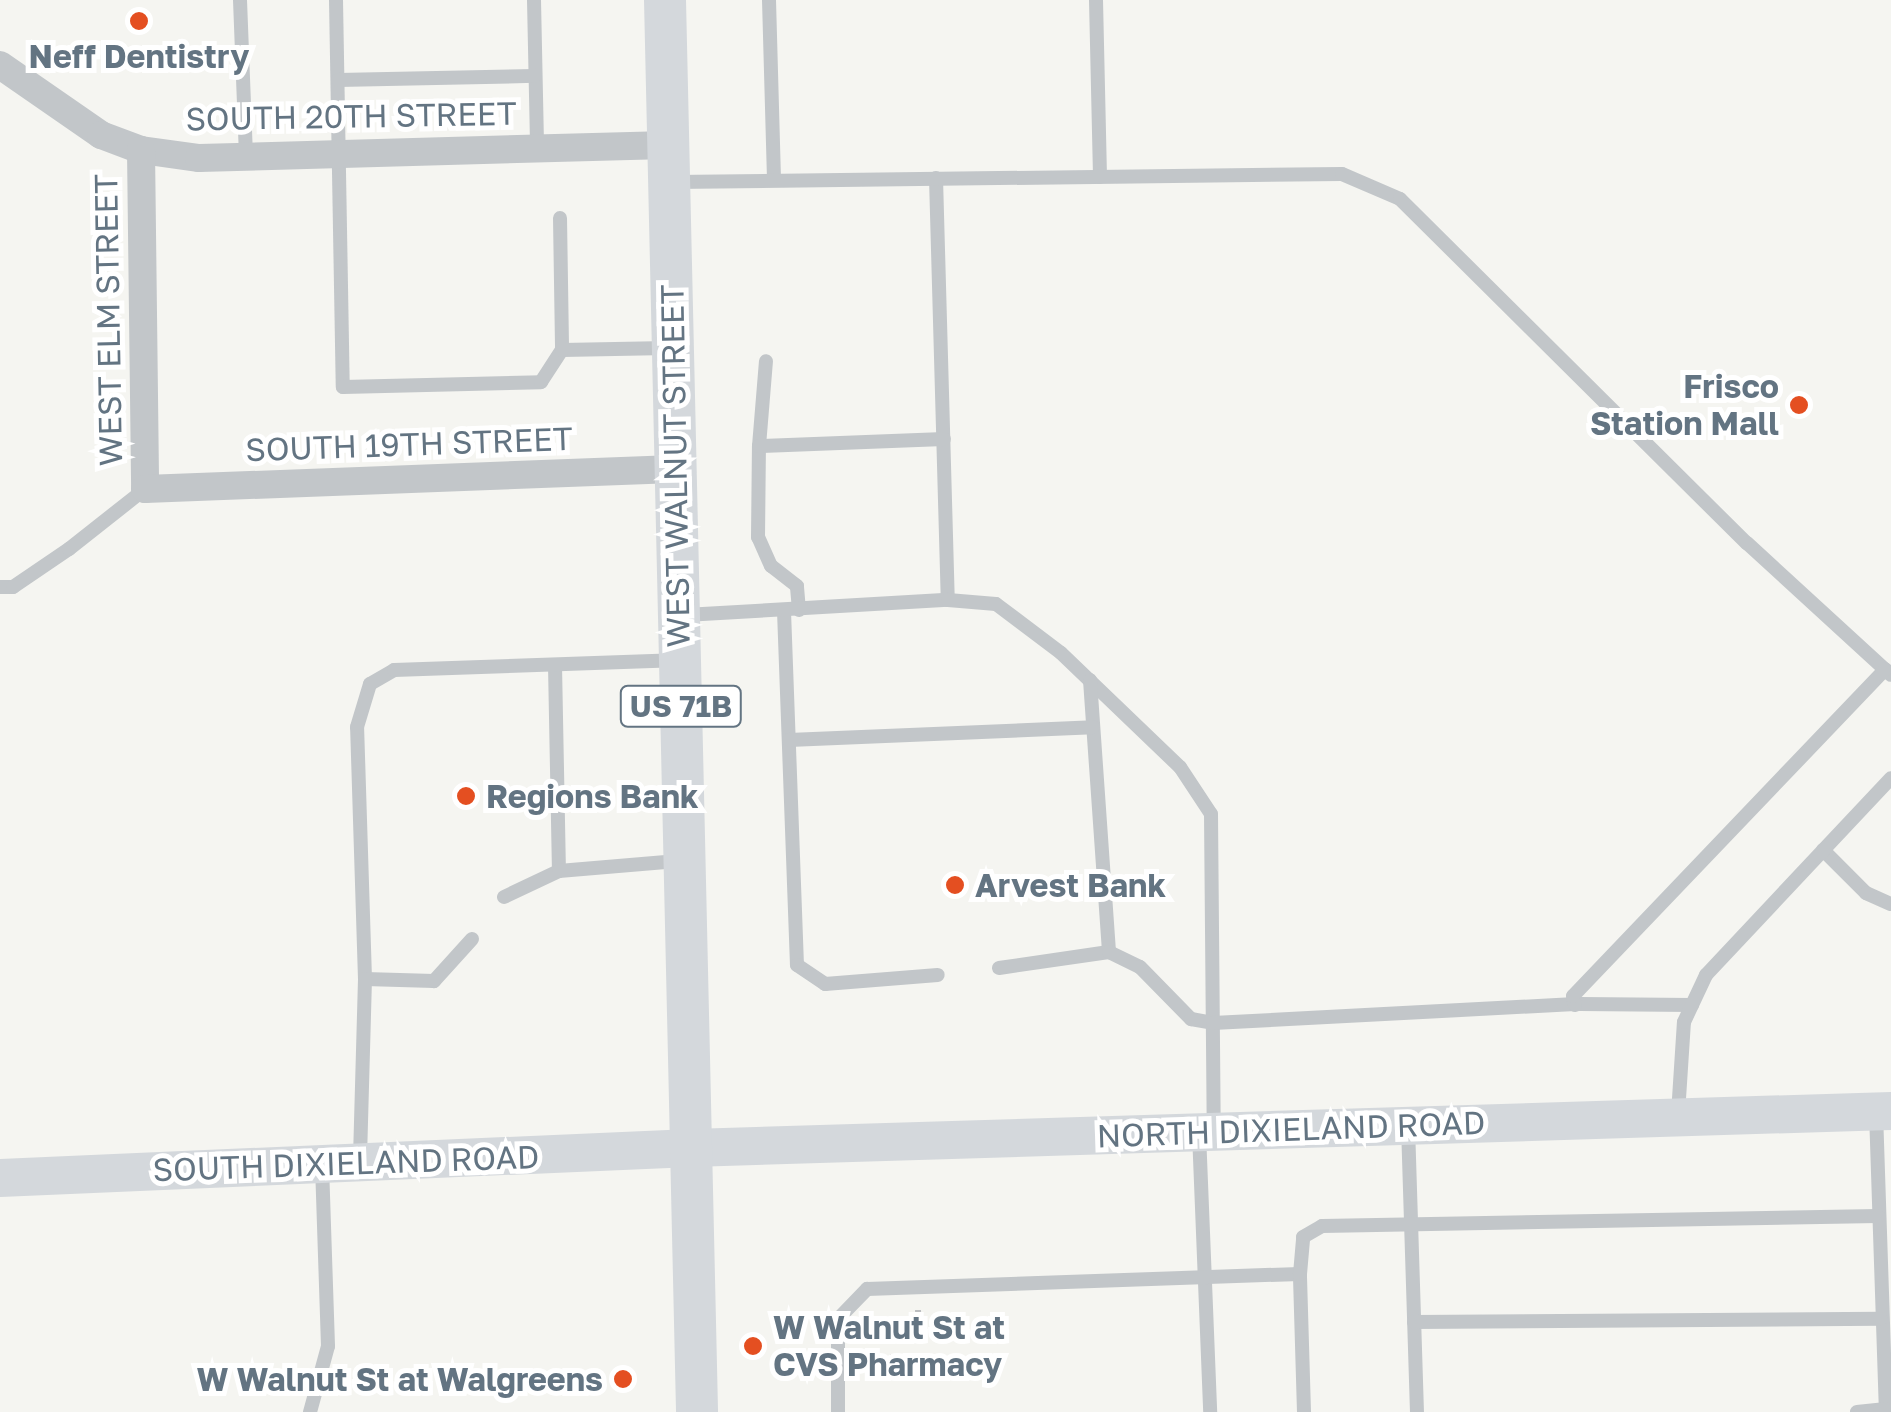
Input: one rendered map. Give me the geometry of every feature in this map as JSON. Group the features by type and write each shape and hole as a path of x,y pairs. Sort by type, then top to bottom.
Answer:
{"main road":[{"name":"WEST WALNUT STREET","path":"664,0 697,1412"},
{"name":"NORTH DIXIELAND ROAD","path":"691,1148 1884,1111"},
{"name":"SOUTH DIXIELAND ROAD","path":"0,1178 691,1148"}],"street":[{"name":"SOUTH 20TH STREET","path":"0,64 101,134 141,150 199,158 538,147 668,163"},
{"name":"WEST ELM STREET","path":"141,150 145,490"},
{"name":"SOUTH 19TH STREET","path":"145,490 676,469"}],"lane":[{"path":"240,0 246,156"},
{"path":"336,0 343,387 541,382 562,350 560,218"},
{"path":"534,0 538,147"},
{"path":"769,0 774,180"},
{"path":"1096,0 1100,177"},
{"path":"338,80 536,76"},
{"path":"668,163 774,180 1342,174 1400,199 1748,544 1888,672 1573,996 1575,1005"},
{"path":"936,178 948,600"},
{"path":"562,350 672,348"},
{"path":"766,361 759,446 758,537 771,566 797,586 792,611 789,740 797,965 825,984 938,975"},
{"path":"759,446 944,440"},
{"path":"0,587 12,587 70,549 145,490"},
{"path":"679,615 948,600 996,604 1090,680 1180,767 1212,814 1214,1023 1207,1132 1206,1274 1210,1412"},
{"path":"360,1162 365,979 358,727 370,684 394,670 680,659"},
{"path":"555,665 560,870"},
{"path":"1090,680 1109,952"},
{"path":"789,740 1094,728"},
{"path":"1678,1117 1684,1022 1706,974 1891,778"},
{"path":"1823,850 1866,894 1891,904"},
{"path":"504,897 560,870 684,861"},
{"path":"365,979 434,981 472,939"},
{"path":"999,968 1109,952 1140,967 1191,1019 1214,1023 1575,1005 1692,1005"},
{"path":"1857,1412 1886,1411 1878,1216 1884,1111"},
{"path":"1408,1126 1417,1412"},
{"path":"310,1412 328,1346 322,1164"},
{"path":"1304,1412 1300,1274 1304,1237 1322,1226 1878,1216"},
{"path":"838,1412 838,1319 866,1289 1206,1274 1300,1274"},
{"path":"1414,1322 1881,1319"}],"path":[{"path":"918,1304 919,1334"},
{"path":"859,1358 891,1357"}],"place":[{"name":"Neff Dentistry","path":"139,21"},
{"name":"Frisco Station Mall","path":"1799,405"},
{"name":"Regions Bank","path":"466,796"},
{"name":"Arvest Bank","path":"955,885"},
{"name":"W Walnut St at CVS Pharmacy","path":"753,1346"},
{"name":"W Walnut St at Walgreens","path":"623,1379"}]}
